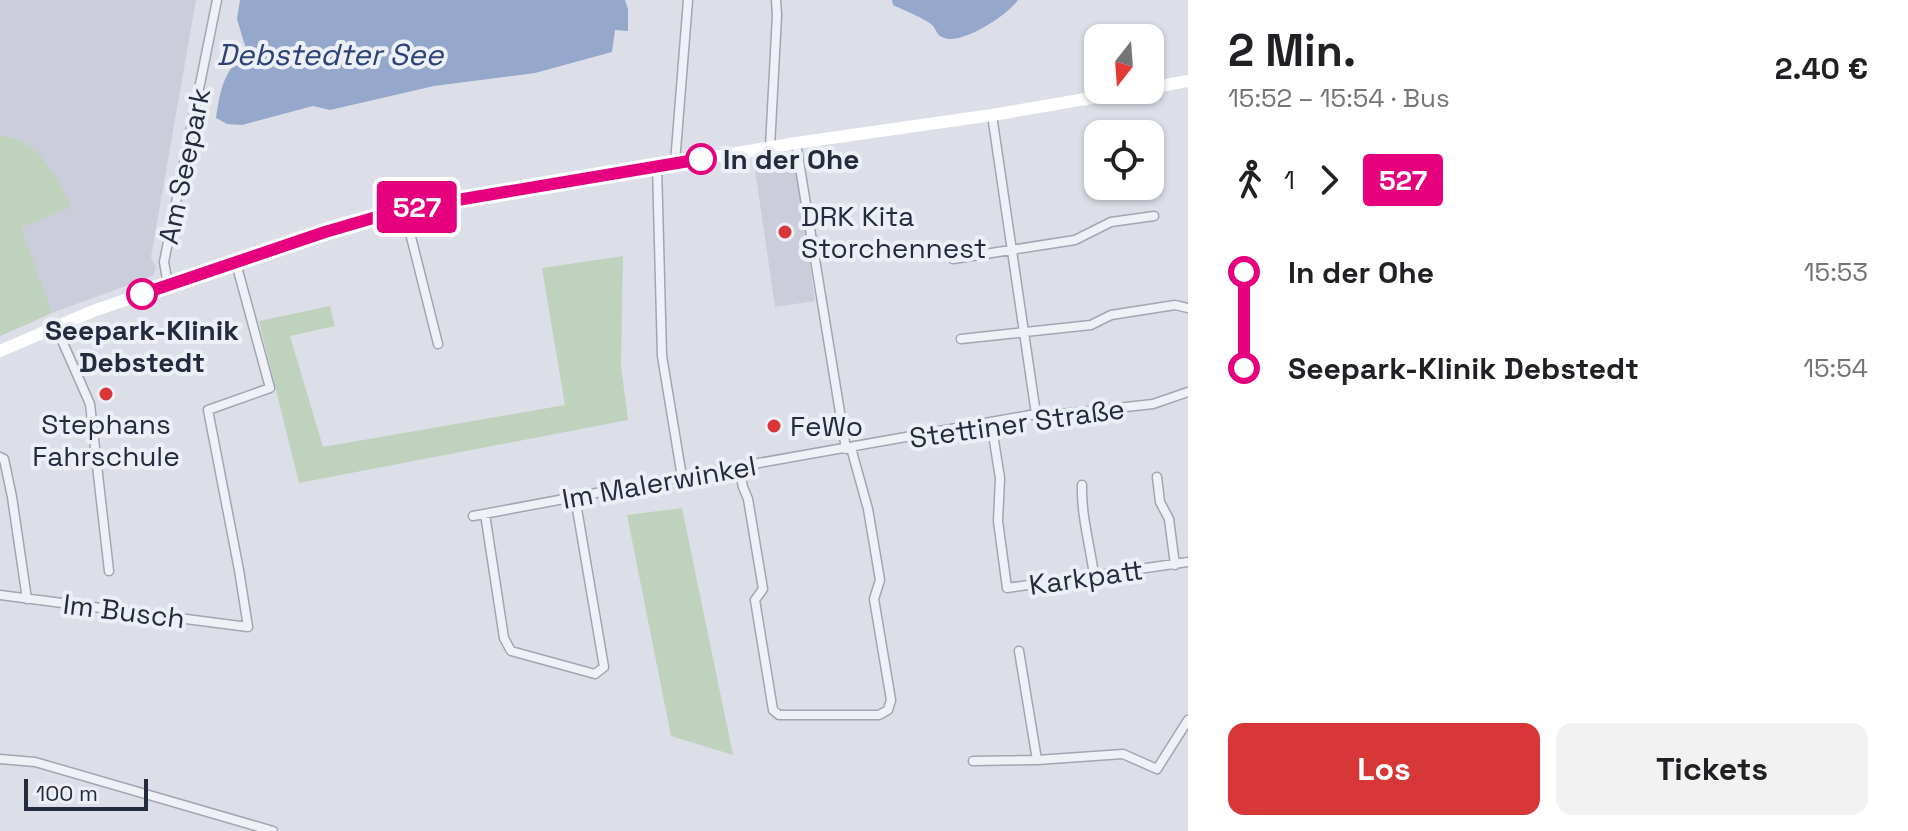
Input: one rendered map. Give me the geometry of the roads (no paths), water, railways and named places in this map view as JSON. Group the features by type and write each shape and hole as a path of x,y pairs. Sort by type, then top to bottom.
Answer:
{"main road":[{"path":"1164,85 1188,81"},
{"path":"0,351 93,311 404,209 770,147 1084,99"}],"street":[{"name":"Am Seepark","path":"168,285 164,262 217,0"},
{"path":"675,163 688,0"},
{"path":"770,147 776,0"},
{"path":"992,115 1036,414"},
{"path":"739,468 748,499 763,589 755,600 773,710 779,715 879,715 888,710 891,700 874,599 880,580 863,483 848,448 796,143"},
{"path":"657,166 662,356 682,477"},
{"path":"404,209 438,344"},
{"path":"953,259 1075,240 1111,222 1154,216"},
{"name":"Im Busch","path":"0,595 248,627 208,410 270,388 236,263"},
{"path":"961,339 1091,325 1111,315 1175,305 1188,308"},
{"path":"56,327 90,404 109,571"},
{"name":"Stettiner Straße","path":"848,448 1036,414 1153,404 1188,392"},
{"name":"Karkpatt","path":"991,422 1000,478 998,521 1007,588 1188,562"},
{"name":"Im Malerwinkel","path":"473,516 848,448"},
{"path":"0,457 4,459 12,497 27,599"},
{"path":"1157,477 1160,502 1169,519 1175,565"},
{"path":"1082,485 1081,505 1094,575"},
{"path":"485,514 504,638 511,651 595,674 604,667 575,497"},
{"path":"1019,651 1037,760"},
{"path":"973,761 1123,754 1157,769 1188,720"},
{"path":"0,759 35,762 273,831"}],"water":[{"name":"Debstedter See","path":"240,0 625,0 628,31 615,30 612,52 535,73 434,86 330,110 313,106 242,125 227,124 216,118 225,80 246,49 237,19"},
{"path":"892,0 1018,0 984,27 952,39 941,37 932,25 893,5"}],"place":[{"name":"In der Ohe","path":"701,159"},
{"name":"DRK Kita Storchennest","path":"785,232"},
{"name":"Seepark-Klinik Debstedt","path":"142,294"},
{"name":"Stephans Fahrschule","path":"106,394"},
{"name":"FeWo","path":"774,426"}]}
